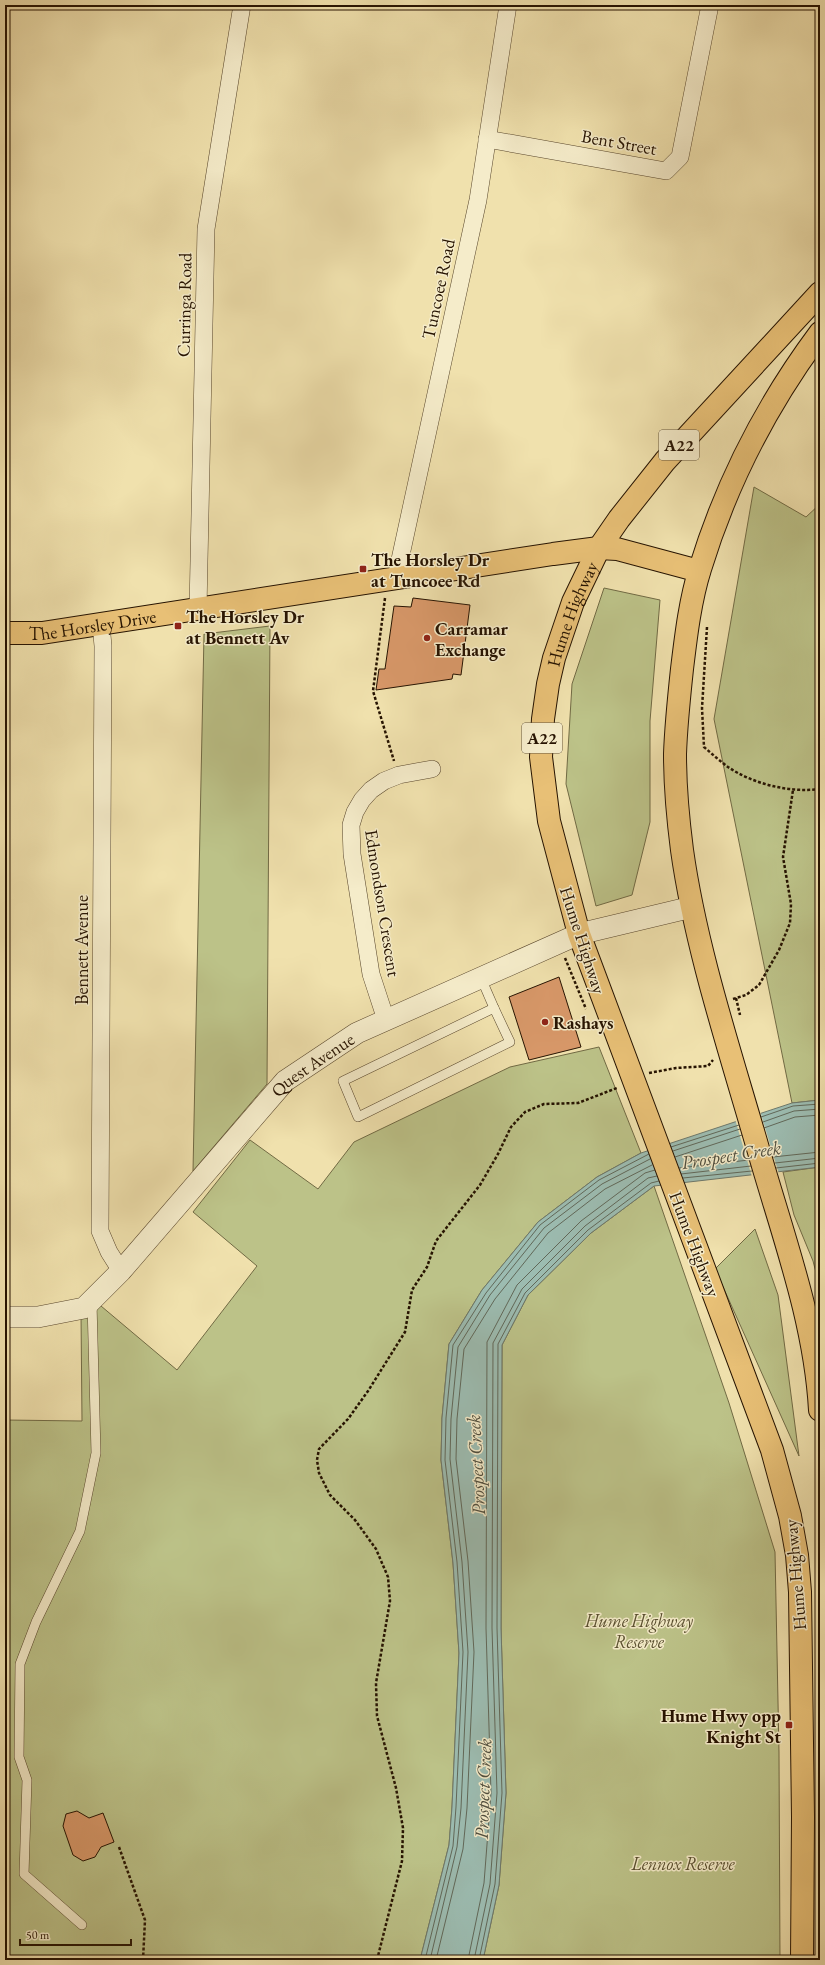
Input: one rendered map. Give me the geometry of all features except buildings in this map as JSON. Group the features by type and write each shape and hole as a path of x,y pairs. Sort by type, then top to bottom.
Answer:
{"main road":[{"name":"Hume Highway","path":"802,1960 802,1731 800,1592 797,1555 790,1516 772,1450 748,1388 718,1301 690,1233 579,934 549,821 541,757 546,698 554,658 573,602 599,548 619,519 665,461 820,293"},
{"path":"820,333 790,375 746,452 733,479 699,571 689,620 684,658 675,755 682,849 692,907 736,1076 780,1219 809,1328 816,1366 820,1410"},
{"name":"The Horsley Drive","path":"5,633 42,633 599,548 620,550 699,571"}],"street":[{"name":"Curringa Road","path":"198,609 206,229 242,5"},
{"name":"Tuncoee Road","path":"396,578 478,200 508,5"},
{"name":"Bent Street","path":"487,139 666,171 680,157 710,5"},
{"name":"Bennett Avenue","path":"101,624 103,646 100,1231 109,1252 121,1271"},
{"name":"Edmondson Crescent","path":"386,1020 371,974 352,854 350,825 355,812 371,790 384,781 399,774 432,769"},
{"name":"Quest Avenue","path":"5,1316 38,1317 84,1308 121,1271 285,1081 357,1033 579,934 692,907"}],"lane":[{"path":"481,978 510,1042 358,1117 343,1081 494,1008"},
{"path":"82,1925 24,1874 27,1780 19,1757 20,1664 36,1622 80,1531 96,1453 92,1300"}],"path":[{"path":"384,598 373,691 399,774"},
{"path":"708,623 702,708 704,747 729,768 755,781 793,790 820,789"},
{"path":"717,1004 746,995 760,985 779,950 790,923 791,904 784,857 793,790"},
{"path":"644,1074 676,1068 708,1066 714,1059 714,1053"},
{"path":"377,1960 402,1861 404,1828 396,1788 377,1716 376,1683 390,1601 388,1577 376,1549 355,1520 330,1495 319,1473 317,1460 319,1449 348,1419 368,1391 404,1332 408,1318 412,1290 426,1267 436,1241 480,1185 498,1154 511,1127 525,1112 544,1104 578,1103 621,1086"},
{"path":"119,1847 145,1920 143,1960"}],"green space":[{"path":"754,487 806,517 820,504 820,1100 792,1103 714,719"},
{"path":"604,588 660,600 650,721 650,822 632,895 596,906 566,784 572,684"},
{"path":"270,626 267,1084 193,1171 204,634"},
{"path":"599,1047 641,1153 597,1177 538,1222 482,1290 449,1344 442,1418 441,1460 453,1563 459,1653 452,1807 449,1845 420,1960 5,1960 5,1420 82,1421 81,1314 101,1306 177,1370 257,1266 193,1212 250,1140 318,1189 354,1142 510,1067"},
{"path":"820,1167 820,1288 813,1261 794,1215 783,1172"},
{"name":"Hume Highway Reserve","path":"654,1186 729,1403 775,1552 779,1752 780,1960 483,1960 499,1885 506,1793 501,1628 502,1345 528,1295 591,1233"},
{"path":"755,1229 778,1295 799,1456 715,1269"}],"water":[{"name":"Prospect Creek","path":"820,1100 820,1167 654,1186 591,1233 528,1295 502,1345 501,1628 506,1793 499,1885 483,1960 420,1960 449,1845 452,1807 459,1653 453,1563 441,1460 442,1418 449,1344 482,1290 538,1222 597,1177 641,1153 792,1103"}],"pier":[{"path":"760,1111 779,1174 752,1177 735,1119"}],"place":[{"name":"The Horsley Dr at Tuncoee Rd","path":"363,569"},
{"name":"The Horsley Dr at Bennett Av","path":"178,626"},
{"name":"Carramar Exchange","path":"427,638"},
{"name":"Rashays","path":"545,1022"},
{"name":"Hume Hwy opp Knight St","path":"789,1725"}],"park label":[{"name":"Lennox Reserve","path":"683,1863"}]}
